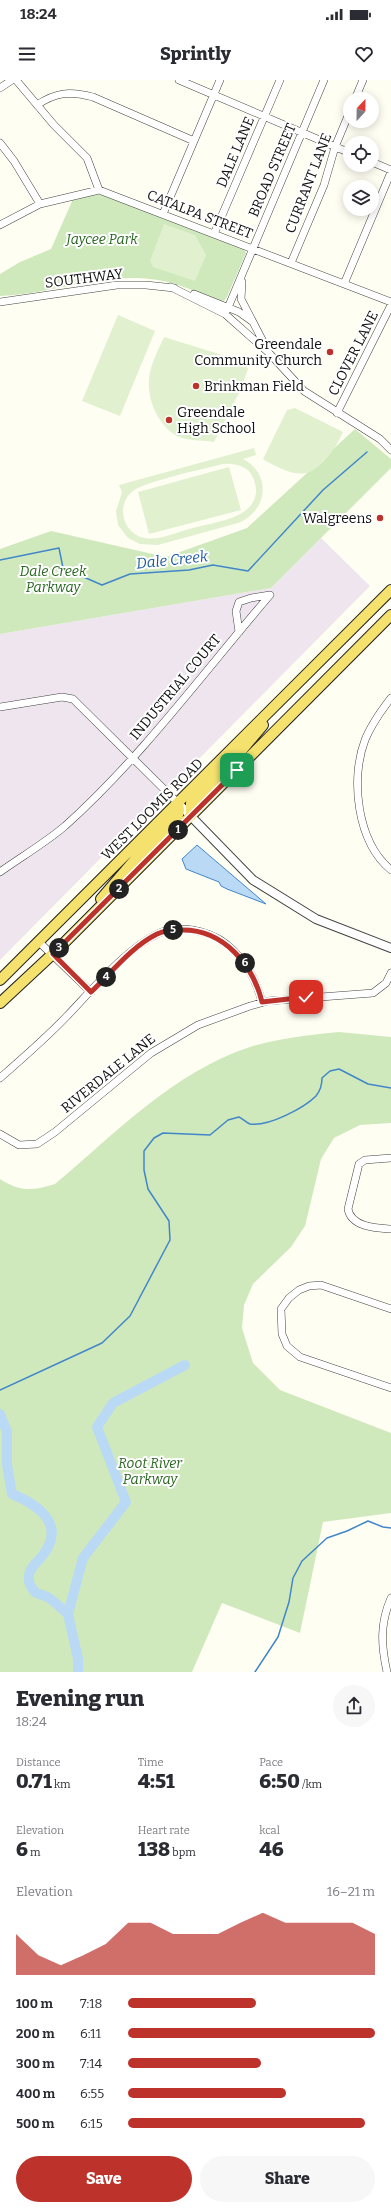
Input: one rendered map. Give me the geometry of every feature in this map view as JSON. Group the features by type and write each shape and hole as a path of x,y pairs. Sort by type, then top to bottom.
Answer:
{"main road":[{"name":"WEST LOOMIS ROAD","path":"0,980 391,590"},
{"path":"0,1003 53,954 390,615"},
{"path":"191,816 191,803 230,764 260,730 278,702"},
{"path":"81,926 114,882 178,815 178,803"}],"street":[{"path":"0,88 12,80"},
{"path":"0,225 40,204 99,190 87,158 36,105 16,80"},
{"path":"179,80 213,96 343,150"},
{"path":"163,214 220,80"},
{"name":"DALE LANE","path":"214,234 280,80"},
{"name":"BROAD STREET","path":"227,311 324,80"},
{"path":"358,92 363,80"},
{"path":"36,105 50,96 64,92 78,93 93,97 194,141"},
{"name":"CURRANT LANE","path":"291,263 324,185 335,147 343,128"},
{"path":"0,143 14,161 40,204"},
{"path":"344,284 391,171 379,165"},
{"name":"CATALPA STREET","path":"99,190 391,302"},
{"name":"SOUTHWAY","path":"243,271 241,299 269,353"},
{"name":"SOUTHWAY","path":"0,302 117,285 171,287 227,311 239,312 252,322"},
{"name":"CLOVER LANE","path":"337,412 391,305"},
{"name":"SOUTHWAY","path":"227,311 304,390 380,439 391,450"},
{"name":"INDUSTRIAL COURT","path":"0,872 63,828 132,758 239,632 270,595 251,598 239,602 236,610 239,632"},
{"path":"0,707 68,697 73,699 253,880 316,919 391,948"},
{"path":"391,698 376,718 365,740 358,768 357,790 360,813 367,834 376,851 391,870"},
{"path":"0,1078 58,1026 139,945 157,934 173,930 194,930 216,938 236,952 250,971 258,988 262,1002"},
{"path":"39,942 91,992"},
{"name":"RIVERDALE LANE","path":"0,1134 19,1145 38,1144 55,1132 141,1059 198,1026 262,1002 306,997 363,996 372,993 386,983 391,973"},
{"path":"391,1158 365,1160 359,1164 348,1209 349,1216 354,1221 374,1228 391,1229"},
{"path":"391,1309 321,1285 310,1286 299,1290 288,1298 281,1309 280,1321 282,1334 288,1346 300,1357 391,1388"},
{"path":"387,1672 382,1644 382,1629 385,1611 391,1598"}],"shaded area":[{"path":"321,538 370,586 0,960 0,634 271,588"}],"green space":[{"name":"Jaycee Park","path":"95,194 109,197 244,249 246,253 224,301 219,301 174,284 158,280 138,278 118,278 0,296 0,274 20,262 51,249 73,199"},
{"path":"164,224 195,235 206,255 195,281 153,267 150,261"},
{"path":"118,315 155,331 120,416 82,401"},
{"name":"Brinkman Field","path":"164,337 245,362 248,369 240,391 214,442 181,438 170,431 158,417 151,399 149,381 154,359"},
{"path":"295,408 343,432 333,450 318,467 312,471 301,474 290,472 263,459 287,410"},
{"name":"Dale Creek Parkway","path":"355,429 391,459 391,468 271,588 0,634 0,549 51,531 166,557 247,528"},
{"path":"254,448 256,455 243,459 259,474 263,492 256,510 238,523 158,545 140,544 128,538 118,525 116,511 122,492 119,485","holes":["223,464 237,465 249,471 255,483 256,491 254,500 249,508 232,518 157,538 145,538 131,531 124,518 123,511 127,497 133,491 162,479"]},
{"path":"229,467 241,510 149,534 138,492"},
{"name":"Root River Parkway","path":"339,1032 391,1037 391,1123 360,1125 334,1138 321,1159 305,1226 291,1247 253,1284 244,1305 242,1328 253,1363 280,1390 391,1433 391,1513 323,1522 300,1633 222,1603 192,1672 0,1672 0,1179 14,1186 27,1189 40,1188 55,1184 146,1106 195,1072 222,1058 250,1047 294,1037"}],"water":[{"path":"197,845 266,904 227,889 221,886 219,882 186,869 182,859"}],"waterway":[{"name":"Dale Creek","path":"0,560 59,548 63,568 102,585 130,574 189,570 213,565 248,571 323,490 367,452"},
{"path":"0,1390 102,1343 130,1316 170,1240 169,1221 148,1189 144,1170 144,1151 154,1138 163,1133 210,1135 228,1120 239,1117 250,1124 266,1123 276,1120 295,1111 310,1101 319,1092 322,1078 330,1071 339,1069 368,1084 391,1088"},
{"path":"78,1672 78,1659 68,1614 83,1558 126,1502 97,1427 113,1403 185,1365"},
{"path":"0,1414 7,1432 7,1465 12,1494 40,1510 46,1517 52,1534 43,1555 29,1573 30,1584 35,1592 46,1596 68,1614"},
{"path":"255,1672 278,1637 289,1602 293,1578 302,1561 327,1538 368,1521 383,1527 391,1528"}],"place":[{"name":"Greendale Community Church","path":"330,352"},
{"name":"Brinkman Field","path":"196,386"},
{"name":"Greendale High School","path":"169,420"},
{"name":"Walgreens","path":"380,518"}],"route":[{"path":"237,770 53,954 91,992 139,945 157,934 173,930 194,930 216,938 236,952 247,965 258,988 262,1002 306,997"}]}
